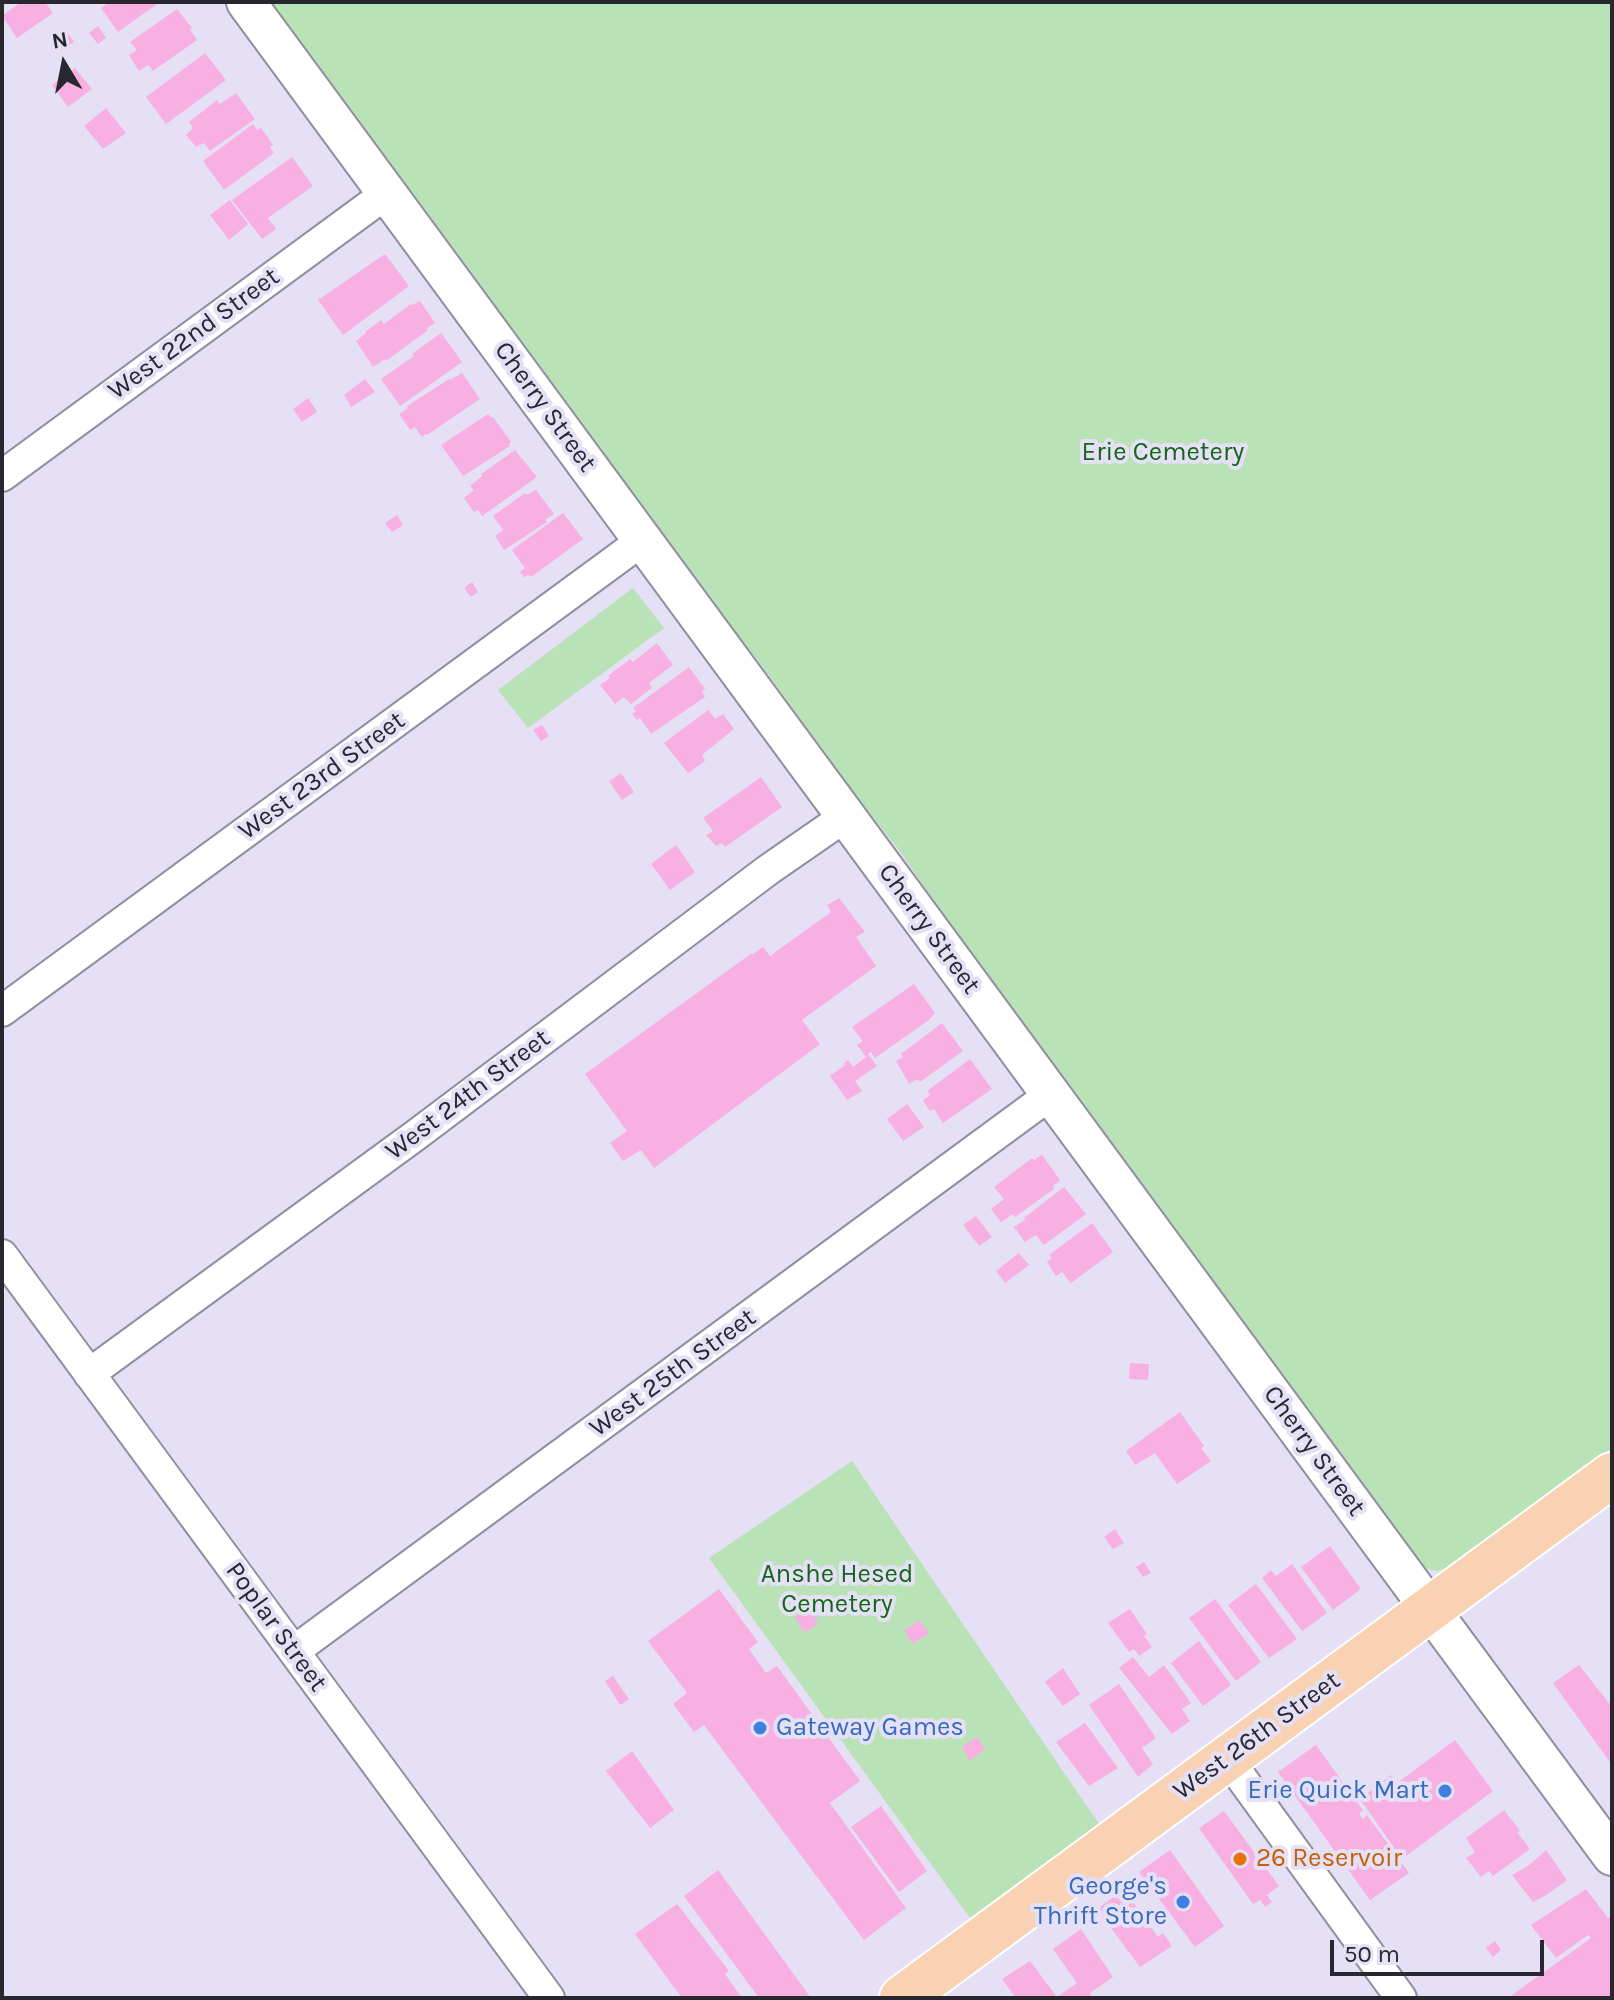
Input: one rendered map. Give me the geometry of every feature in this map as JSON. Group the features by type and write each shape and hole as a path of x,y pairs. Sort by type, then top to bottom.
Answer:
{"main road":[{"name":"West 26th Street","path":"902,1998 1612,1475"}],"street":[{"name":"Cherry Street","path":"246,2 1612,1856"},
{"name":"West 22nd Street","path":"2,476 387,193"},
{"name":"West 23rd Street","path":"2,1011 643,540"},
{"name":"West 24th Street","path":"89,1374 768,870 846,816"},
{"name":"West 25th Street","path":"294,1651 1051,1094"},
{"name":"Poplar Street","path":"2,1255 549,1998"},
{"path":"1227,1758 1401,1998"}],"green space":[{"name":"Erie Cemetery","path":"266,2 1612,2 1612,1448 1453,1564 1436,1571 1418,1564 1071,1086 998,995 899,850 757,659 688,574"},
{"path":"633,588 664,628 528,728 498,690"},
{"name":"Anshe Hesed Cemetery","path":"852,1461 1099,1824 970,1918 709,1558"}],"building":[{"path":"21,2 45,2 53,13 17,38 2,16"},
{"path":"109,2 160,2 118,32 101,8"},
{"path":"177,9 197,40 153,71 148,65 139,71 129,55 137,50 130,42"},
{"path":"98,26 106,38 98,44 89,33"},
{"path":"66,31 74,42 62,49 55,39"},
{"path":"205,53 226,80 166,124 146,97"},
{"path":"75,68 92,89 68,107 52,85"},
{"path":"236,93 255,119 210,151 204,143 196,147 186,135 193,128 189,122 217,100 220,104"},
{"path":"106,108 126,133 103,149 84,126"},
{"path":"253,124 267,136 274,153 224,190 203,161"},
{"path":"292,157 313,186 268,218 276,229 262,239 232,200"},
{"path":"230,200 248,224 229,240 210,215"},
{"path":"385,254 409,286 343,335 318,300"},
{"path":"420,301 435,323 386,361 373,367 356,341 381,320 384,324"},
{"path":"441,333 462,362 400,406 381,379"},
{"path":"462,373 480,399 427,435 422,437 415,427 410,430 399,414"},
{"path":"365,379 375,392 351,407 344,395"},
{"path":"308,398 317,412 302,422 293,409"},
{"path":"488,414 511,442 510,446 463,476 441,445"},
{"path":"515,450 537,477 482,516 478,510 474,512 464,498 474,490 470,486 481,474"},
{"path":"536,490 554,514 545,520 547,522 504,550 495,536 503,530 493,516 525,493 527,495"},
{"path":"563,513 583,539 531,577 524,577 520,572 525,568 512,550"},
{"path":"397,515 403,525 392,532 385,523"},
{"path":"472,582 478,592 471,597 464,588"},
{"path":"657,643 673,665 649,683 652,688 631,704 624,697 615,704 600,685 630,659 633,662"},
{"path":"689,667 705,689 702,692 705,697 651,734 640,718 637,720 632,714 636,711 633,708"},
{"path":"708,710 715,719 723,714 734,729 702,755 705,761 688,773 664,743"},
{"path":"542,725 549,736 541,741 533,730"},
{"path":"621,773 634,792 622,800 609,781"},
{"path":"761,777 782,807 725,847 722,843 716,846 706,835 713,831 703,818"},
{"path":"676,845 695,872 670,890 651,864"},
{"path":"839,898 865,932 856,937 876,966 802,1020 820,1044 654,1168 641,1150 623,1161 610,1143 627,1131 585,1074 752,953 763,947 770,956 831,912 827,905"},
{"path":"914,984 935,1013 875,1058 871,1052 868,1054 877,1066 855,1081 862,1091 847,1100 830,1076 848,1060 853,1067 866,1057 857,1045 863,1041 852,1027"},
{"path":"942,1023 963,1051 920,1082 918,1079 909,1084 896,1061"},
{"path":"970,1059 992,1089 943,1123 923,1100 930,1095 927,1091"},
{"path":"907,1104 924,1127 903,1141 887,1119"},
{"path":"1042,1155 1060,1180 1053,1186 1054,1189 1015,1217 1013,1214 1001,1222 991,1209 1004,1199 994,1187 1032,1158 1034,1160"},
{"path":"1064,1187 1086,1214 1044,1245 1036,1235 1025,1242 1014,1227"},
{"path":"976,1216 992,1237 979,1246 963,1225"},
{"path":"1092,1223 1113,1252 1071,1283 1062,1272 1056,1276 1047,1262 1052,1258 1049,1255"},
{"path":"1019,1253 1029,1265 1005,1283 996,1271"},
{"path":"1130,1363 1149,1364 1148,1380 1129,1379"},
{"path":"1180,1412 1211,1461 1177,1484 1155,1453 1135,1465 1126,1451"},
{"path":"1115,1529 1124,1543 1113,1549 1104,1537"},
{"path":"1330,1546 1361,1589 1333,1610 1301,1567"},
{"path":"1144,1562 1151,1573 1143,1577 1136,1567"},
{"path":"1292,1564 1327,1613 1302,1631 1262,1578 1271,1570 1276,1576"},
{"path":"1256,1584 1297,1639 1269,1658 1228,1605"},
{"path":"719,1589 758,1642 749,1649 766,1673 777,1666 860,1781 830,1803 906,1908 864,1940 704,1725 694,1732 673,1704 687,1693 648,1641"},
{"path":"1215,1599 1261,1662 1236,1681 1189,1618"},
{"path":"807,1608 818,1621 806,1632 795,1617"},
{"path":"1130,1609 1152,1647 1139,1656 1134,1649 1129,1652 1108,1623"},
{"path":"919,1620 929,1633 913,1644 904,1631"},
{"path":"1199,1641 1231,1685 1203,1706 1171,1663"},
{"path":"1133,1657 1149,1677 1164,1665 1191,1703 1182,1709 1190,1721 1172,1734 1119,1668"},
{"path":"1579,1665 1612,1707 1612,1765 1553,1683"},
{"path":"1063,1668 1080,1694 1063,1706 1045,1682"},
{"path":"613,1676 629,1699 620,1705 605,1681"},
{"path":"1119,1684 1156,1738 1142,1748 1153,1764 1138,1777 1089,1705"},
{"path":"1085,1723 1118,1768 1089,1786 1056,1742"},
{"path":"977,1737 985,1749 970,1761 962,1747"},
{"path":"1455,1740 1493,1791 1402,1859 1360,1799 1391,1775 1397,1783"},
{"path":"1316,1745 1363,1810 1359,1814 1363,1819 1367,1815 1409,1873 1370,1900 1278,1772"},
{"path":"632,1751 674,1810 650,1828 606,1771"},
{"path":"881,1806 927,1871 899,1892 851,1827"},
{"path":"1504,1810 1530,1849 1493,1876 1489,1871 1481,1877 1466,1858 1475,1852 1466,1838"},
{"path":"1224,1811 1279,1886 1267,1895 1272,1902 1265,1907 1260,1900 1253,1904 1199,1828"},
{"path":"1170,1850 1224,1926 1195,1947 1139,1872"},
{"path":"1546,1850 1567,1880 1533,1902 1512,1875"},
{"path":"718,1870 811,1998 759,1998 684,1896"},
{"path":"1586,1889 1612,1920 1612,1998 1508,1998 1591,1938 1588,1935 1556,1958 1531,1925"},
{"path":"1120,1892 1126,1901 1130,1898 1158,1937 1163,1933 1172,1946 1140,1967 1102,1916 1100,1907"},
{"path":"677,1904 729,1971 725,1974 742,1998 682,1998 635,1934"},
{"path":"1081,1929 1113,1977 1090,1993 1092,1995 1088,1998 1016,1998 1002,1979 1030,1961 1057,1997 1077,1983 1053,1949"},
{"path":"1495,1941 1501,1950 1493,1957 1486,1948"}],"place":[{"name":"Gateway Games","path":"760,1728"},
{"name":"Erie Quick Mart","path":"1445,1791"},
{"name":"26 Reservoir","path":"1240,1859"},
{"name":"George's Thrift Store","path":"1183,1902"}]}
